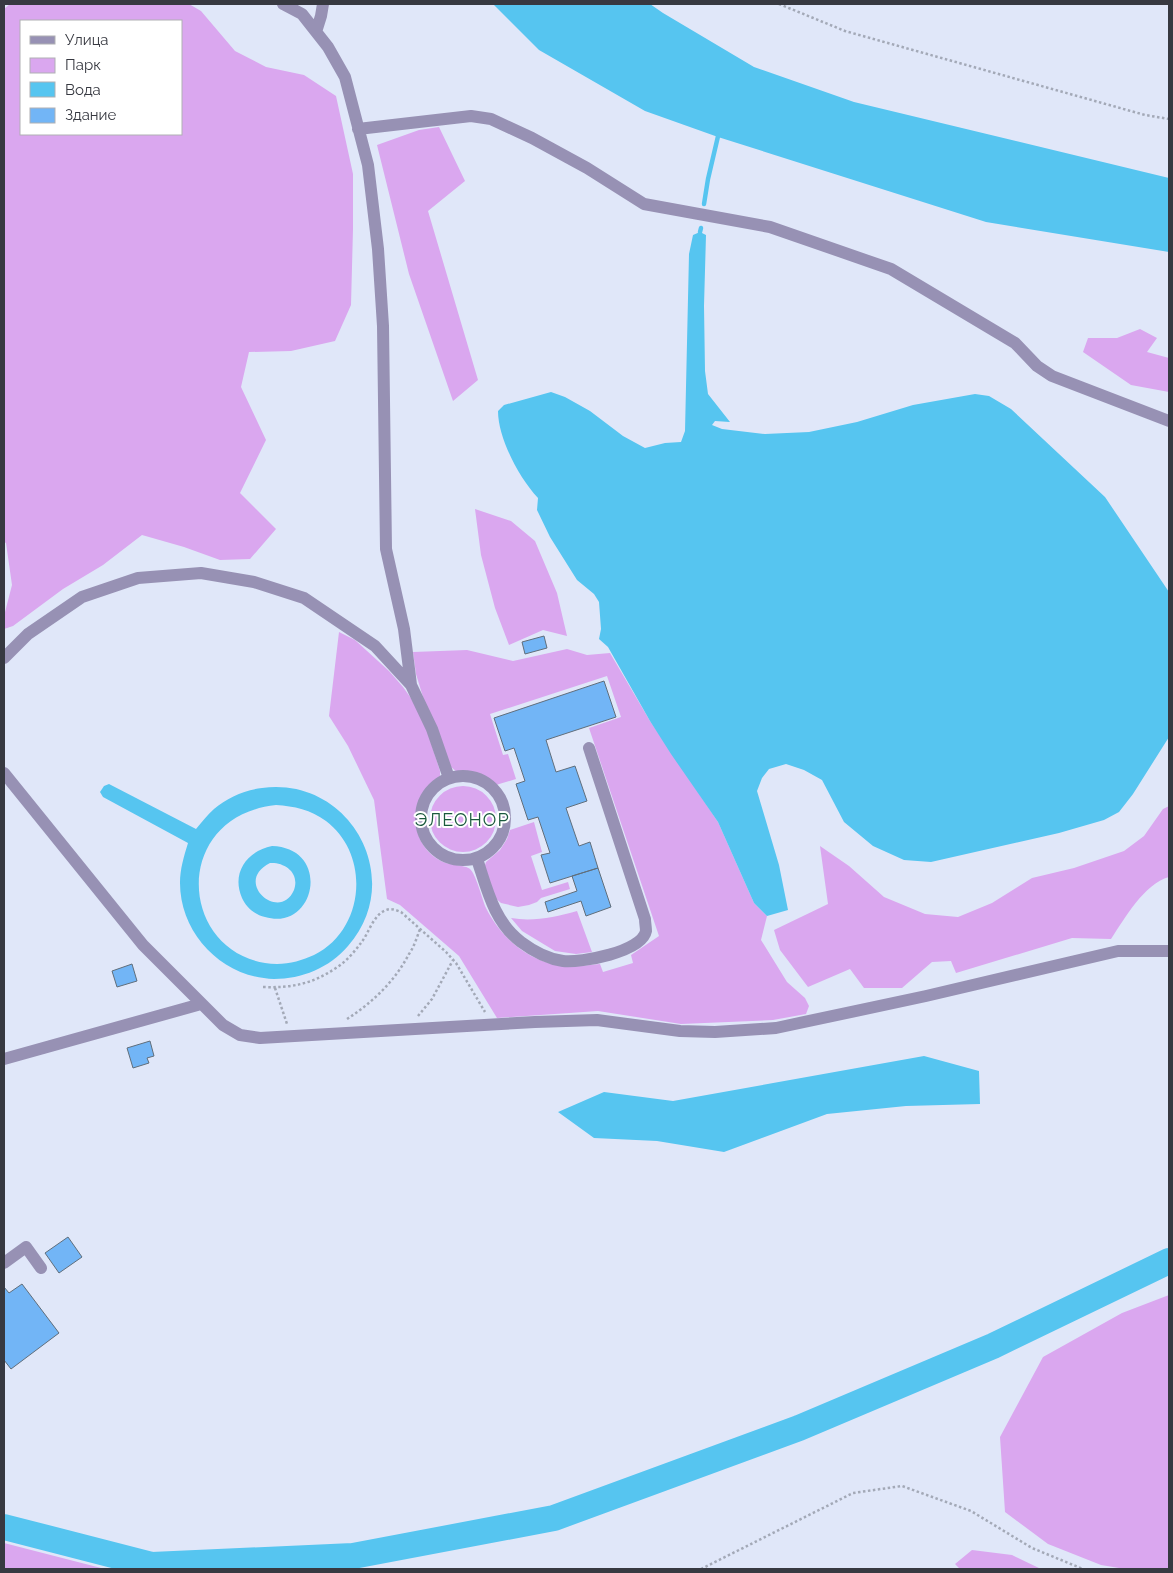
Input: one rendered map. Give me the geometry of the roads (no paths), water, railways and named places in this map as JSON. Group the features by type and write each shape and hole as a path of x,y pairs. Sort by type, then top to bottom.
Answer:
{"lane":[{"path":"283,4 302,14 328,47 345,77 368,165 378,249 383,326 386,549 404,629 412,685 432,729 449,778"},
{"path":"316,32 322,16 323,4"},
{"path":"358,129 471,116 491,119 532,138 579,164 644,204 770,227 891,268 1015,343 1038,366 1052,376 1169,421"},
{"path":"4,658 28,634 82,597 138,578 201,573 254,582 304,598 375,646 412,685"},
{"path":"477,859 492,906 502,922 521,942 537,952 563,961 578,961 606,955 634,945 641,940 646,931 645,919 589,748"},
{"path":"4,773 143,945 223,1025 240,1035 260,1038 596,1020 680,1031 714,1032 776,1028 926,996 1118,951 1169,951"},
{"path":"462,776 476,778 488,784 497,793 503,805 506,818 504,831 498,843 477,859 462,861 448,858 435,850 426,839 421,825 421,810 426,796 436,785 449,778 462,776"},
{"path":"4,1059 201,1004"},
{"path":"4,1263 26,1247 41,1268"}],"water":[{"path":"493,4 650,4 754,67 854,102 1169,178 1169,252 986,222 718,137 645,111 539,50"},
{"path":"700,232 706,235 704,306 705,371 708,394 730,422 715,421 712,425 722,429 765,434 809,432 857,422 913,405 975,394 989,396 1011,409 1105,497 1169,592 1169,737 1133,794 1119,812 1104,820 1059,833 931,862 904,860 873,846 844,822 822,780 804,770 786,764 769,769 762,778 757,791 779,865 788,910 767,916 754,903 718,822 650,721 608,647 599,639 601,629 599,602 594,594 577,580 550,537 537,510 538,498 517,469 506,445 499,422 498,411 504,405 551,392 565,397 590,411 623,436 645,448 665,443 681,442 685,431 689,254 693,235"},
{"path":"109,784 196,829 219,805 236,795 249,791 262,788 293,789 321,798 343,815 360,837 370,863 372,891 365,919 341,954 314,971 295,977 274,979 255,977 238,971 222,962 208,950 196,936 188,919 182,902 180,883 181,868 188,843 103,797 100,792 104,786","holes":["276,805 302,809 314,814 326,821 340,835 350,853 355,872 356,891 352,911 344,928 331,943 305,959 277,964 244,957 220,940 205,916 199,888 203,860 216,834 241,815"]},
{"path":"272,846 291,850 303,860 310,873 310,888 305,902 296,913 282,918 261,916 248,907 242,898 239,889 240,872 249,858 263,849","holes":["270,863 276,863 290,870 295,878 294,890 287,899 279,902 270,901 262,896 257,889 256,880 260,871"]},
{"path":"924,1056 979,1071 980,1104 906,1106 827,1114 724,1152 657,1141 594,1138 558,1112 604,1092 673,1101"}],"waterway":[{"path":"704,204 719,132"},
{"path":"700,232 701,228"},
{"path":"4,1527 152,1565 353,1556 554,1518 799,1428 993,1346 1169,1261"}],"district":[{"name":"ЭЛЕОНОР","path":"462,819"}]}
